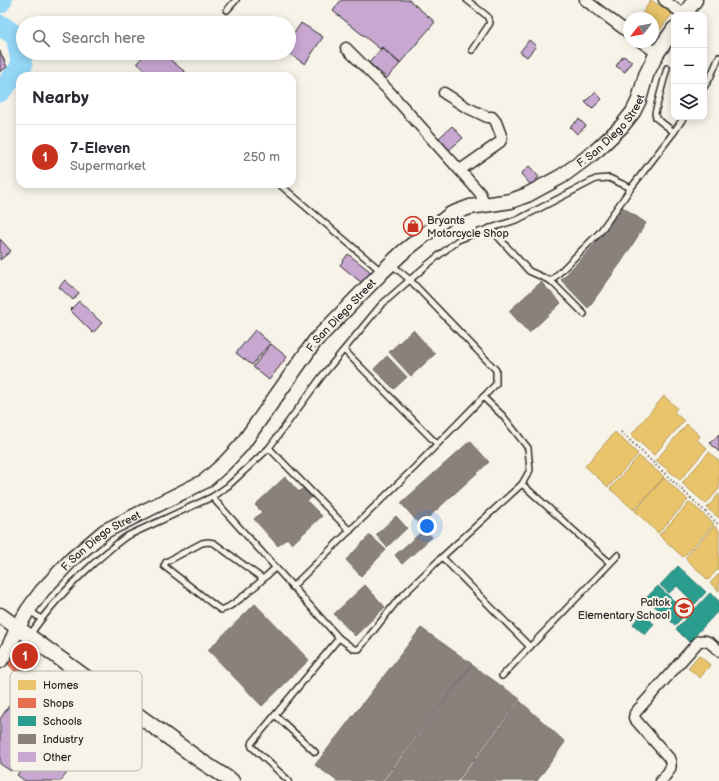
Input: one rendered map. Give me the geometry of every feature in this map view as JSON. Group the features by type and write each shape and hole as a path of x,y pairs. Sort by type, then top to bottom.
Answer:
{"street":[{"path":"585,0 623,28"},
{"path":"664,0 680,12"},
{"path":"686,12 695,0"},
{"name":"F. San Diego Street","path":"0,660 7,651 28,610 42,591 71,560 105,531 205,481 224,464 241,446 315,342 386,268 451,214 470,207 512,201 527,195 562,176 593,153 622,126 633,112 639,100 646,74 657,53 671,33"},
{"path":"346,48 388,90 460,170 480,193 485,205"},
{"path":"650,48 657,53"},
{"path":"444,93 466,107 492,117 496,122 502,138 500,142 460,170"},
{"path":"0,615 77,671"},
{"path":"661,781 671,768 672,763 636,721 634,718 635,713 699,641 704,640 709,642 719,651"},
{"path":"142,718 201,761 232,781"}],"lane":[{"path":"227,10 236,0"},
{"path":"467,0 487,16 490,23 472,50"},
{"path":"706,84 719,57"},
{"path":"667,68 655,113 656,118 674,132"},
{"path":"551,281 600,232 682,120"},
{"path":"29,636 48,609 74,581 116,543 127,536 212,497 228,486 269,448 322,376 381,305 458,240 519,219 596,179 609,178 631,188"},
{"path":"285,188 386,268 410,280 496,370 496,384 415,467 292,586"},
{"path":"490,228 529,271 551,281 584,314"},
{"path":"344,350 436,444"},
{"path":"212,497 339,638 354,649 359,648 397,601 442,557 522,484 530,470 528,448 503,416 483,397"},
{"path":"269,448 350,531"},
{"path":"522,484 610,563"},
{"path":"262,579 214,543 208,542 202,543 166,562 164,566 219,610 225,609 243,596 276,568"},
{"path":"502,676 618,555"},
{"path":"442,557 530,647"},
{"path":"28,610 41,619"},
{"path":"289,781 252,748 251,744 339,638"},
{"path":"275,715 315,752"}],"path":[{"path":"621,432 719,525"}],"building: Homes":[{"path":"651,0 671,13 671,15 659,31 659,12 643,12"},
{"path":"664,396 677,408 674,412 684,421 654,455 631,435"},
{"path":"687,424 700,436 697,440 707,448 680,480 656,460"},
{"path":"615,432 638,454 608,487 585,466"},
{"path":"709,452 719,461 719,489 706,504 682,483"},
{"path":"639,456 664,477 634,510 610,489"},
{"path":"664,478 688,500 658,533 635,511"},
{"path":"719,494 719,518 707,508"},
{"path":"690,502 714,524 683,557 659,535"},
{"path":"714,526 719,530 719,568 708,580 685,558"},
{"path":"719,574 719,591 710,583"},
{"path":"699,655 710,665 700,678 688,668"}],"building: Shops":[{"path":"26,643 39,655 25,671 14,671 7,663"}],"building: Schools":[{"path":"678,566 706,592 695,604 677,586 669,593 660,585"},
{"path":"658,586 687,613 675,625 646,598"},
{"path":"710,593 719,601 719,610 689,642 676,629"},
{"path":"642,613 654,624 645,635 633,624"}],"building: Industry":[{"path":"621,206 646,223 622,261 588,308 561,280 596,243"},
{"path":"541,282 561,303 529,333 509,311"},
{"path":"413,330 435,354 411,376 389,352"},
{"path":"387,356 407,377 394,389 374,369"},
{"path":"470,441 489,462 420,525 401,503"},
{"path":"285,477 299,492 303,488 312,497 307,501 322,516 292,544 287,538 278,546 254,519 262,512 255,505"},
{"path":"396,516 407,528 387,547 376,535"},
{"path":"425,529 432,537 402,564 395,555"},
{"path":"370,535 386,550 361,576 346,560"},
{"path":"365,585 385,607 355,636 334,614"},
{"path":"255,604 309,660 262,706 208,650"},
{"path":"421,628 472,664 382,781 337,781 315,765"},
{"path":"472,665 520,699 457,781 384,781"},
{"path":"520,701 565,742 537,781 459,781"}],"building: Other":[{"path":"341,0 409,0 435,22 400,63 382,47 380,49 333,11"},
{"path":"301,23 323,37 305,64 296,58 296,30"},
{"path":"529,40 536,46 527,57 520,52"},
{"path":"382,48 400,64 387,78 369,63"},
{"path":"0,51 7,67 0,72"},
{"path":"623,56 632,61 625,72 616,66"},
{"path":"140,60 171,60 185,72 147,72 137,63"},
{"path":"595,92 602,99 592,109 585,102"},
{"path":"579,119 586,126 577,134 570,127"},
{"path":"452,126 463,138 449,150 439,138"},
{"path":"529,166 539,177 531,185 521,174"},
{"path":"0,239 11,251 0,260"},
{"path":"348,254 371,272 362,283 340,265"},
{"path":"65,280 79,293 73,300 59,287"},
{"path":"79,301 102,323 93,333 70,310"},
{"path":"255,330 270,343 252,365 236,353"},
{"path":"271,344 287,357 269,380 253,367"},
{"path":"719,434 719,452 710,443"},
{"path":"10,704 10,770 0,764 0,719"},
{"path":"20,771 68,771 61,781 25,781 17,775"}],"waterway":[{"path":"0,25 16,36"},
{"path":"17,72 22,66 21,60"},
{"path":"0,92 16,73"}],"place":[{"name":"Bryants Motorcycle Shop","path":"413,226"},
{"name":"Paltok Elementary School","path":"684,608"},
{"name":"7-Eleven","path":"25,656"}]}
